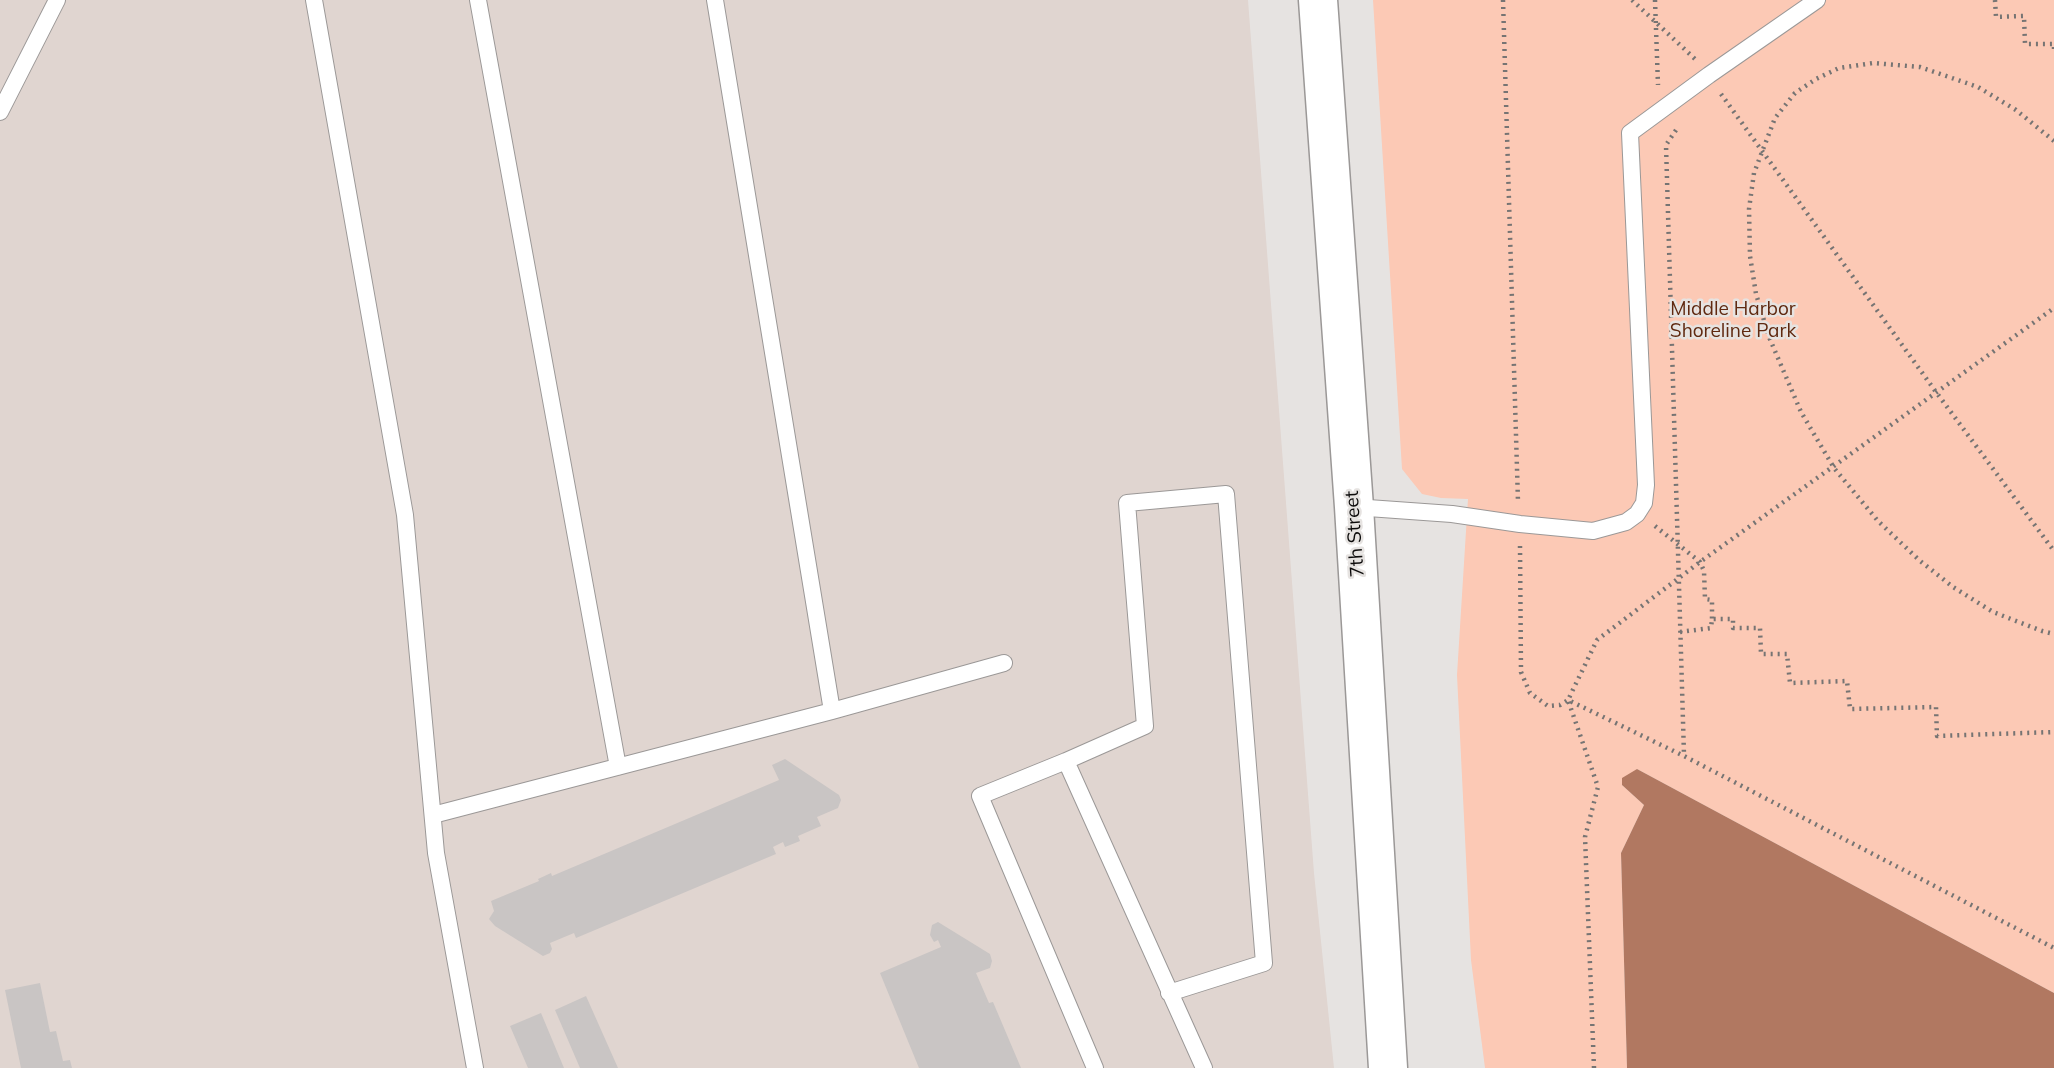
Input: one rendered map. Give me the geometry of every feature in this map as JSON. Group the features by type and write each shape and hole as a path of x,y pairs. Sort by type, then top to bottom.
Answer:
{"street":[{"name":"7th Street","path":"1318,0 1354,507 1388,1068"}],"lane":[{"path":"0,112 57,0"},
{"path":"314,0 405,515 436,853 475,1068"},
{"path":"478,0 618,767"},
{"path":"715,0 832,711"},
{"path":"1354,507 1452,514 1593,531 1626,522 1637,514 1644,503 1646,485 1630,133 1817,0"},
{"path":"1095,1068 980,796 1145,726 1127,503 1226,494 1264,962 1169,993"},
{"path":"433,815 832,711 1004,663"},
{"path":"1066,761 1204,1068"}],"path":[{"path":"1503,0 1520,524 1521,672 1530,693 1548,706 1560,705 1568,700 1597,640 1700,562 2054,308"},
{"path":"1632,0 1685,47 1709,75 1936,392 2054,551"},
{"path":"1655,0 1660,141 1666,145"},
{"path":"1995,0 1996,17 2024,16 2025,44 2054,44 2054,51"},
{"path":"2054,141 2016,110 1978,87 1920,67 1872,63 1839,68 1795,93 1775,118 1754,173 1749,209 1750,256 1756,294 1769,337 1801,411 1834,468 1878,521 1919,560 1953,587 1993,612 2054,634"},
{"path":"1713,101 1722,94"},
{"path":"1684,756 1666,145 1677,129 1686,122"},
{"path":"1637,514 1677,541 1700,562 1704,571 1705,599 1712,600 1711,628 1680,632"},
{"path":"1712,619 1733,619 1733,628 1760,628 1761,654 1787,654 1790,683 1847,681 1850,709 1936,707 1937,736 2054,732"},
{"path":"1568,700 1684,756 2054,948"},
{"path":"1568,700 1598,787 1586,837 1594,1068"}],"shaded area":[{"path":"0,0 1248,0 1314,873 1334,1068 0,1068"},
{"path":"1637,769 2054,993 2054,1068 1627,1068 1621,853 1644,805 1622,785 1622,778"}],"green space":[{"name":"Middle Harbor Shoreline Park","path":"1373,0 2054,0 2054,993 1637,769 1622,785 1644,805 1621,853 1627,1068 1485,1068 1471,960 1457,675 1468,499 1422,494 1402,469"}],"building":[{"path":"785,759 839,795 841,800 838,808 817,817 821,826 798,836 800,841 785,847 783,842 773,847 776,854 576,938 574,933 550,943 550,953 543,956 495,926 489,919 494,911 491,901 539,881 538,879 551,873 552,876 779,780 772,765"},
{"path":"938,922 990,954 990,968 976,973 989,1003 993,1002 1021,1068 919,1068 880,973 941,947 938,940 934,942 930,935 932,925"},
{"path":"40,983 50,1032 56,1031 63,1061 70,1060 72,1068 21,1068 5,990"},
{"path":"586,996 618,1068 580,1068 555,1010"},
{"path":"541,1013 564,1068 528,1068 510,1026"}]}
